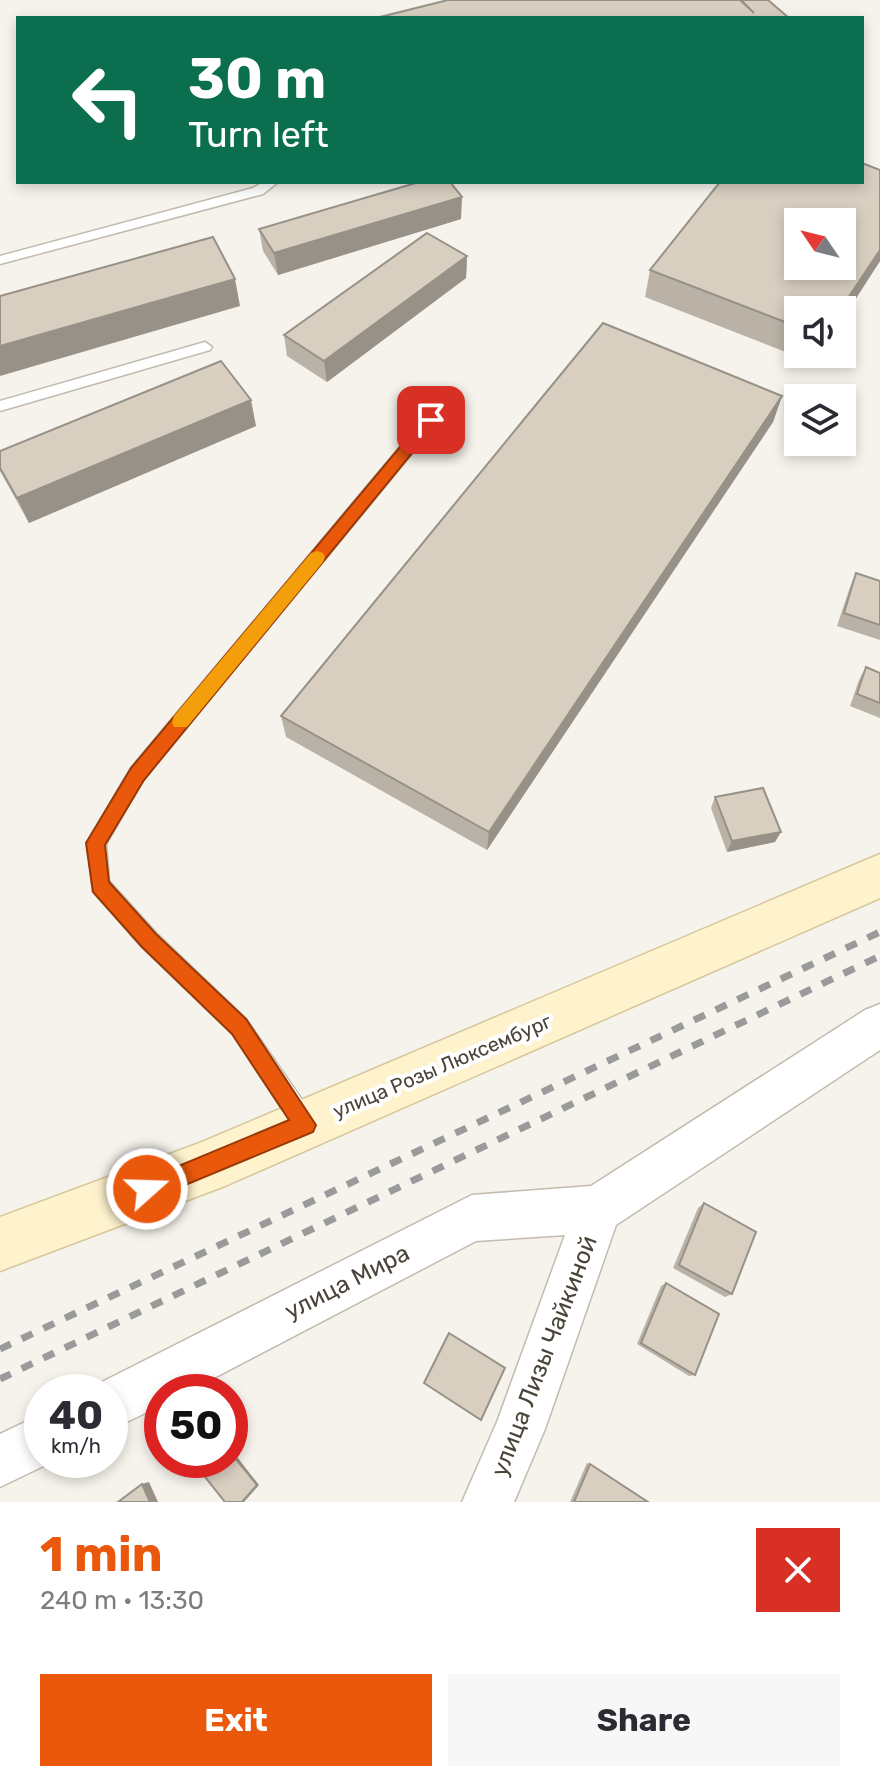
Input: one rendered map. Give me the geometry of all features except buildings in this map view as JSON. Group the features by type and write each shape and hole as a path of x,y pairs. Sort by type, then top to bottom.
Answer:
{"main road":[{"name":"улица Розы Люксембург","path":"0,1244 206,1167 880,876"}],"street":[{"path":"598,1209 880,1025"},
{"name":"улица Мира","path":"128,1396 472,1218 598,1209"},
{"name":"улица Лизы Чайкиной","path":"488,1502 520,1429 598,1209"},
{"path":"0,1461 24,1449"}],"lane":[{"path":"0,260 258,191 269,184"},
{"path":"0,406 205,347"},
{"path":"305,1125 239,1026 149,940 100,885 96,843 137,774 431,420"}],"railway":[{"path":"0,1349 880,932"},
{"path":"0,1379 880,956"}],"slow traffic":[{"path":"181,722 317,557"}],"route":[{"path":"147,1189 305,1125 239,1026 149,940 100,885 96,843 137,774 431,420"}]}
